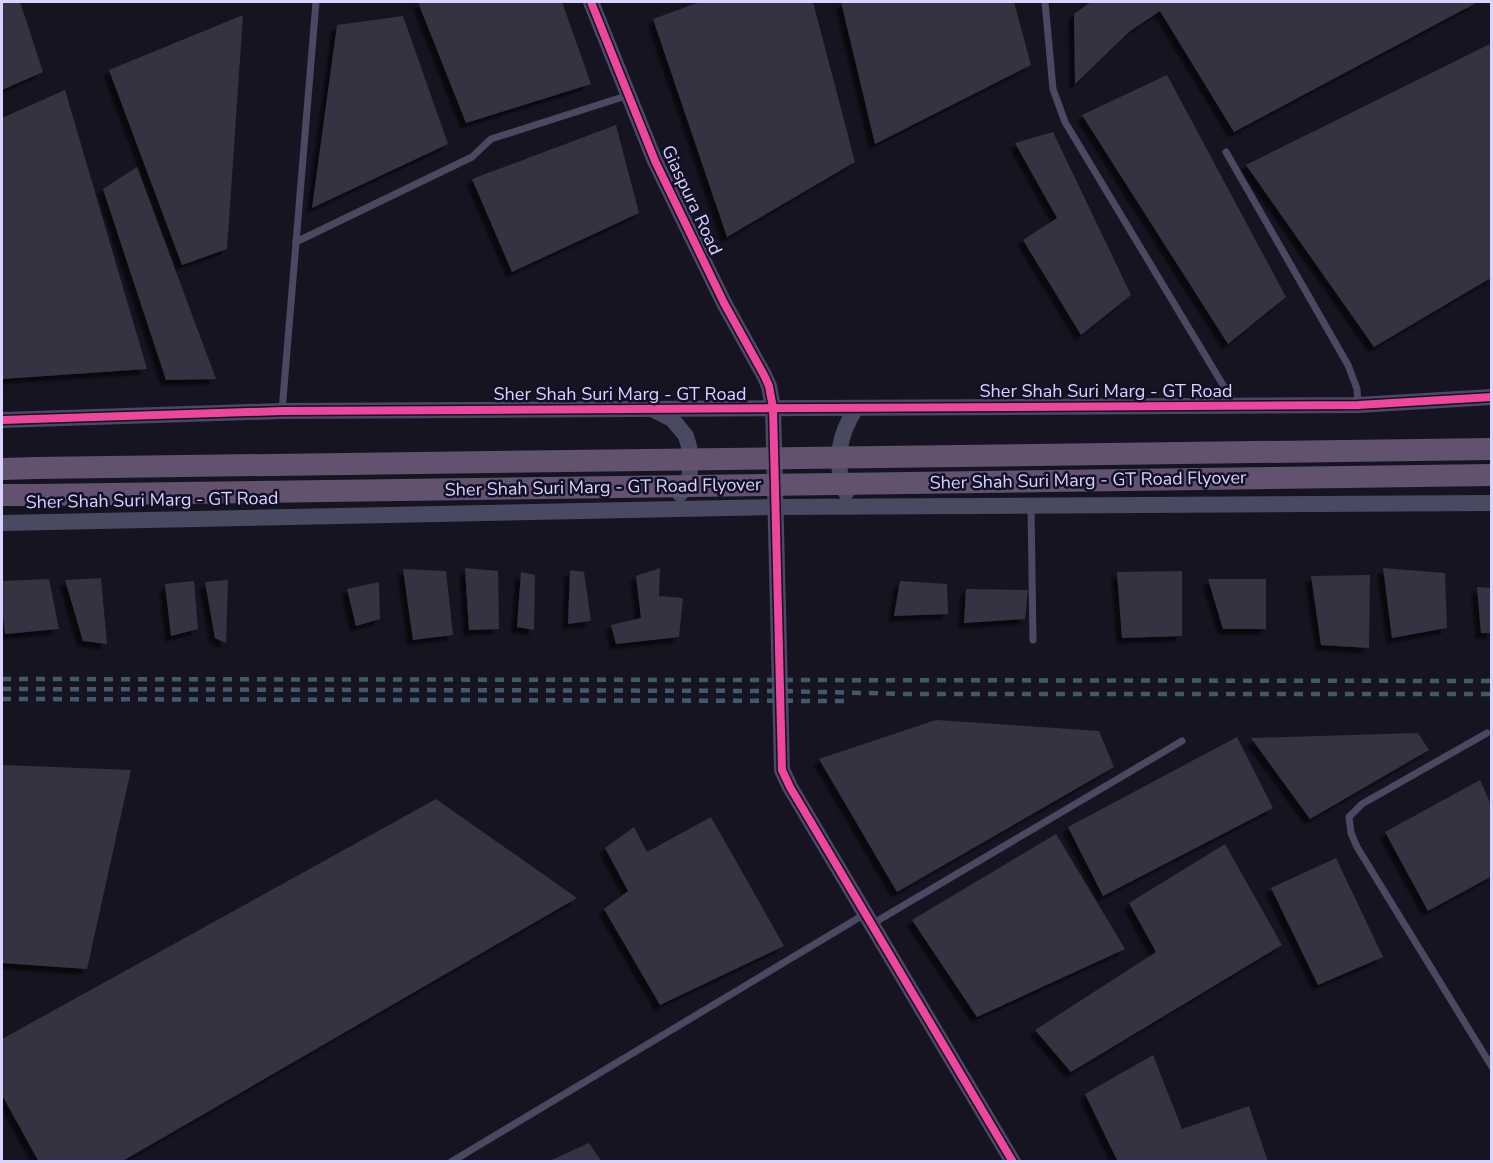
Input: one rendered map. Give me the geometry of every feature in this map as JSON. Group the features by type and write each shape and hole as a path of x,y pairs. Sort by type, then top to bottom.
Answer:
{"highway":[{"name":"Sher Shah Suri Marg - GT Road Flyover","path":"2,469 1491,450"},
{"name":"Sher Shah Suri Marg - GT Road Flyover","path":"2,495 1491,475"}],"street":[{"name":"Giaspura Road","path":"595,3 656,161 724,303 769,386 773,408 782,770 1013,1161"},
{"name":"Sher Shah Suri Marg - GT Road","path":"2,420 282,411 1358,405 1491,397"},
{"path":"853,506 845,491 838,457 843,431 856,408"},
{"path":"654,410 672,419 686,436 692,456 689,478 678,496 661,509"},
{"name":"Sher Shah Suri Marg - GT Road","path":"2,523 774,507 1491,503"}],"lane":[{"path":"282,411 316,2"},
{"path":"1045,2 1053,89 1065,122 1235,405"},
{"path":"296,242 472,158 491,139 629,95"},
{"path":"1226,152 1348,365 1357,388 1358,405"},
{"path":"1031,506 1033,640"},
{"path":"1487,733 1362,804 1349,817 1351,833 1357,847 1491,1067"},
{"path":"451,1161 1182,741"}],"building":[{"path":"2,2 20,2 43,72 2,90"},
{"path":"418,2 562,2 591,84 466,123"},
{"path":"700,2 813,2 855,162 727,237 653,19"},
{"path":"841,2 1014,2 1031,65 875,144"},
{"path":"1091,2 1478,2 1234,132 1160,11 1130,31 1075,84 1074,14"},
{"path":"243,15 227,249 182,265 109,70"},
{"path":"403,16 448,144 312,208 337,25"},
{"path":"1492,43 1492,283 1489,279 1374,347 1246,165"},
{"path":"1167,75 1286,297 1228,344 1082,115"},
{"path":"65,90 147,369 2,379 2,118"},
{"path":"616,125 639,213 512,272 472,179"},
{"path":"1053,132 1131,295 1081,335 1023,240 1057,218 1015,143"},
{"path":"137,167 216,379 166,380 103,189"},
{"path":"465,568 498,571 499,629 469,630"},
{"path":"660,568 659,596 683,598 679,637 616,644 611,625 641,618 636,576"},
{"path":"1383,568 1445,573 1447,628 1392,638"},
{"path":"403,569 446,571 453,635 413,640"},
{"path":"570,570 584,572 591,621 568,624"},
{"path":"1182,571 1182,636 1122,638 1117,572"},
{"path":"521,572 535,575 534,630 517,627"},
{"path":"1370,575 1369,648 1321,645 1311,576"},
{"path":"101,578 107,644 83,641 65,580"},
{"path":"49,579 59,629 5,634 2,581"},
{"path":"1208,579 1266,579 1266,629 1223,629"},
{"path":"228,580 226,643 215,638 205,582"},
{"path":"194,581 198,629 171,636 165,584"},
{"path":"900,581 947,584 948,614 894,616"},
{"path":"379,582 380,619 356,626 347,589"},
{"path":"1477,587 1492,588 1492,633 1481,633"},
{"path":"966,589 1028,590 1025,619 964,623"},
{"path":"936,720 1099,731 1114,767 897,892 819,759"},
{"path":"1418,733 1429,750 1310,819 1251,738"},
{"path":"1237,737 1273,808 1103,896 1068,827"},
{"path":"2,765 131,770 87,969 2,963"},
{"path":"1480,780 1492,807 1492,876 1428,911 1385,832"},
{"path":"436,799 577,898 121,1162 39,1162 2,1095 2,1039"},
{"path":"711,817 784,946 660,1005 604,909 628,891 605,848 634,827 647,852"},
{"path":"1056,834 1125,949 977,1017 912,920"},
{"path":"1225,844 1282,945 1071,1072 1035,1030 1156,952 1129,903"},
{"path":"1336,858 1383,957 1318,985 1271,888"},
{"path":"1153,1055 1182,1129 1249,1106 1268,1162 1118,1162 1085,1094"},
{"path":"589,1143 602,1162 547,1162"}],"railway":[{"path":"2,679 1492,681"},
{"path":"2,689 780,691 907,694 1492,694"},
{"path":"2,699 850,701"}],"cycle path":[{"path":"591,2 655,161 724,303 769,386 773,408 782,770 1013,1162"},
{"path":"2,420 282,411 1358,405 1492,397"}]}
